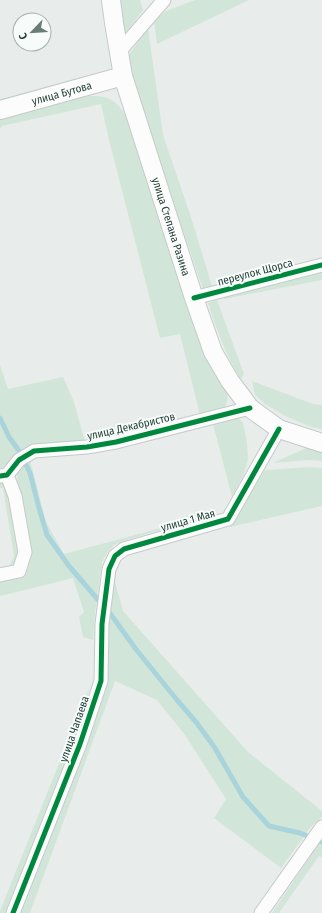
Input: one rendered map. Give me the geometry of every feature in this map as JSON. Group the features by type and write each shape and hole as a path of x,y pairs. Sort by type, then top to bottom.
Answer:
{"main road":[{"name":"улица Степана Разина","path":"111,0 118,53 123,76 194,298 214,352 230,381 250,408 280,429"},
{"name":"улица Бутова","path":"0,110 123,76"},
{"path":"280,429 322,443"}],"street":[{"path":"118,53 164,0"},
{"name":"переулок Щорса","path":"194,298 322,265"},
{"name":"улица Декабристов","path":"3,476 19,460 34,451 87,447 116,442 250,408"},
{"name":"улица 1 Мая","path":"124,548 228,519 280,429"},
{"path":"0,575 19,571 25,552 15,496 3,476"},
{"name":"улица Чапаева","path":"13,913 80,744 101,681 102,624 108,569 114,556 124,548"},
{"path":"261,913 322,826"}],"green space":[{"path":"120,0 140,0 143,10 124,36"},
{"path":"195,0 249,0 157,44 154,21 166,11"},
{"path":"148,28 163,135 191,217 212,286 203,289 131,79 128,56"},
{"path":"88,96 101,96 115,102 127,116 228,388 225,407 200,415 180,334 160,338 101,104 2,126 0,129 0,120"},
{"path":"322,272 322,280 224,299 223,295"},
{"path":"217,300 244,374 241,379 226,352 208,303"},
{"path":"0,365 8,389 63,377 74,402 85,442 31,446 12,458 2,469 0,469"},
{"path":"252,381 313,404 322,405 322,429 311,427 287,417 265,404 255,395"},
{"path":"237,416 243,423 247,442 248,459 244,474 232,497 213,424 90,454 64,452 30,460 46,522 64,554 221,512 114,545 102,562 93,640 83,637 79,617 84,612 73,578 0,596 0,581 21,577 27,571 32,553 18,487 17,474 20,464 36,453"},
{"path":"313,445 322,446 322,461 308,460 273,463"},
{"path":"310,467 322,468 322,506 230,527 265,470"},
{"path":"0,481 5,485 10,496 19,551 14,565 9,567 14,556 3,488 0,488"},
{"path":"112,571 123,611 248,752 322,811 322,817 310,828 281,868 214,818 226,799 185,735 157,700 115,681 30,913 19,913 83,752 108,678 108,628"},
{"path":"90,686 72,748 6,913 0,913 0,911"},
{"path":"322,839 322,857 319,856 279,913 272,913"}],"waterway":[{"path":"0,418 9,437 20,452 30,473 47,535 69,566 112,616 135,648 196,722 215,748 243,797 269,826 300,833 322,842"}],"cycle path":[{"path":"194,298 322,265"},
{"path":"0,476 7,475 19,460 34,451 87,447 116,442 250,408"},
{"path":"13,913 80,744 101,681 102,624 109,569 115,556 124,549 228,519 279,429"}]}
